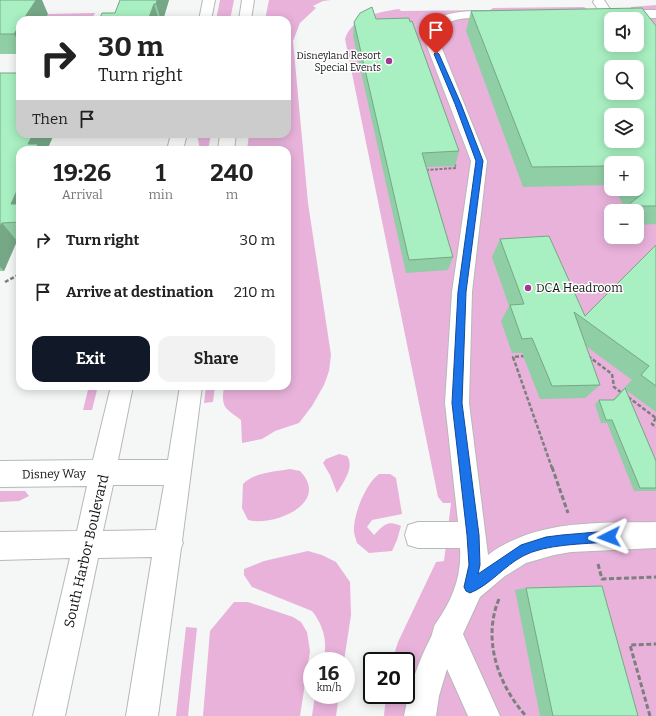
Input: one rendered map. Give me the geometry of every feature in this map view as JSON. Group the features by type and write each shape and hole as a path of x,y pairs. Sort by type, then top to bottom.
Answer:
{"main road":[{"path":"206,16 209,0"},
{"path":"246,16 248,0"},
{"path":"619,1 627,12"},
{"path":"599,2 606,12"},
{"path":"420,716 423,696 447,634 470,587 474,565 473,535 457,403 462,292 479,161 458,104 430,36 431,31 437,23 461,9 508,15"},
{"path":"593,15 604,14"},
{"path":"644,14 656,14"},
{"name":"South Harbor Boulevard","path":"49,716 121,390"},
{"path":"142,716 190,390"},
{"name":"Disney Way","path":"0,474 179,472"},
{"path":"418,535 473,535"},
{"path":"470,587 521,550 546,543 578,538 656,535"},
{"path":"0,546 169,542"},
{"path":"447,634 484,716"}],"path":[{"path":"422,170 456,168"},
{"path":"5,282 16,276"},
{"path":"583,352 612,374 614,387 656,418 652,424 656,427"},
{"path":"529,355 513,356 587,562 597,562 602,579 656,577"},
{"path":"502,596 498,601 493,617 492,640 497,669 508,693 526,716"},
{"path":"650,716 630,645 656,644"}],"shaded area":[{"path":"220,0 234,0 231,16 217,16"},
{"path":"269,0 331,0 323,1 313,6 316,8 300,23 293,41 308,203 331,355 329,371 324,385 312,406 299,423 275,431 262,439 242,443 241,420 225,406 223,399 224,390 291,390 291,146 248,146 248,138 291,138 291,16 266,16"},
{"path":"656,5 656,716 384,716 385,704 415,704 415,652 395,652 398,642 436,562 444,561 451,503 443,503 438,497 345,39 354,25 367,17 399,9 401,11 584,7 587,9 631,9 631,7"},
{"path":"95,13 94,16 47,16 48,14"},
{"path":"198,138 210,138 209,146 199,146"},
{"path":"88,390 97,390 92,410 83,410"},
{"path":"206,390 214,390 213,402 204,403"},
{"path":"339,454 347,456 350,465 345,480 337,493 330,475 323,463 326,459"},
{"path":"290,469 300,471 308,483 309,493 304,502 295,510 284,516 271,520 248,520 242,508 243,484 259,475"},
{"path":"379,474 390,474 396,478 402,514 372,520 367,527 374,535 383,526 389,523 401,526 392,551 369,553 357,543 354,532 354,524 361,500 369,484"},
{"path":"0,491 25,491 29,496 19,501 0,502"},
{"path":"308,551 322,555 336,562 350,582 351,615 345,652 324,652 324,635 312,611 252,587 244,575 244,569 264,561"},
{"path":"234,602 248,602 293,617 301,622 307,632 310,651 303,652 303,696 300,716 203,716 210,631"},
{"path":"186,627 197,628 188,716 176,716"},
{"path":"314,704 338,704 336,716 312,716"}],"building":[{"path":"0,0 36,0 26,16 16,16 16,31 14,34 0,34"},
{"path":"120,0 157,0 150,16 101,16 102,13 115,13"},
{"path":"372,7 376,19 409,18 410,22 412,21 459,151 422,153 453,257 409,260 354,22 360,13"},
{"path":"642,8 656,26 656,206 630,204 640,196 644,196 644,156 604,156 604,166 532,167 471,11"},
{"path":"0,73 16,73 16,138 31,138 28,144 38,144 37,146 16,146 16,193 11,204 16,204 16,222 2,223 0,226"},
{"path":"549,236 585,316 656,245 656,386 641,375 649,366 574,312 600,385 552,386 532,338 522,339 510,305 524,304 500,239"},
{"path":"625,388 656,461 656,488 640,488 612,420 606,420 599,400 614,400"},
{"path":"602,586 638,716 553,716 526,588"}],"place":[{"name":"Disneyland Resort Special Events","path":"389,61"},
{"name":"DCA Headroom","path":"528,288"}],"route":[{"path":"436,54 458,104 479,161 467,244 462,292 457,403 473,535 474,565 470,587 521,550 562,540 609,537"}]}
